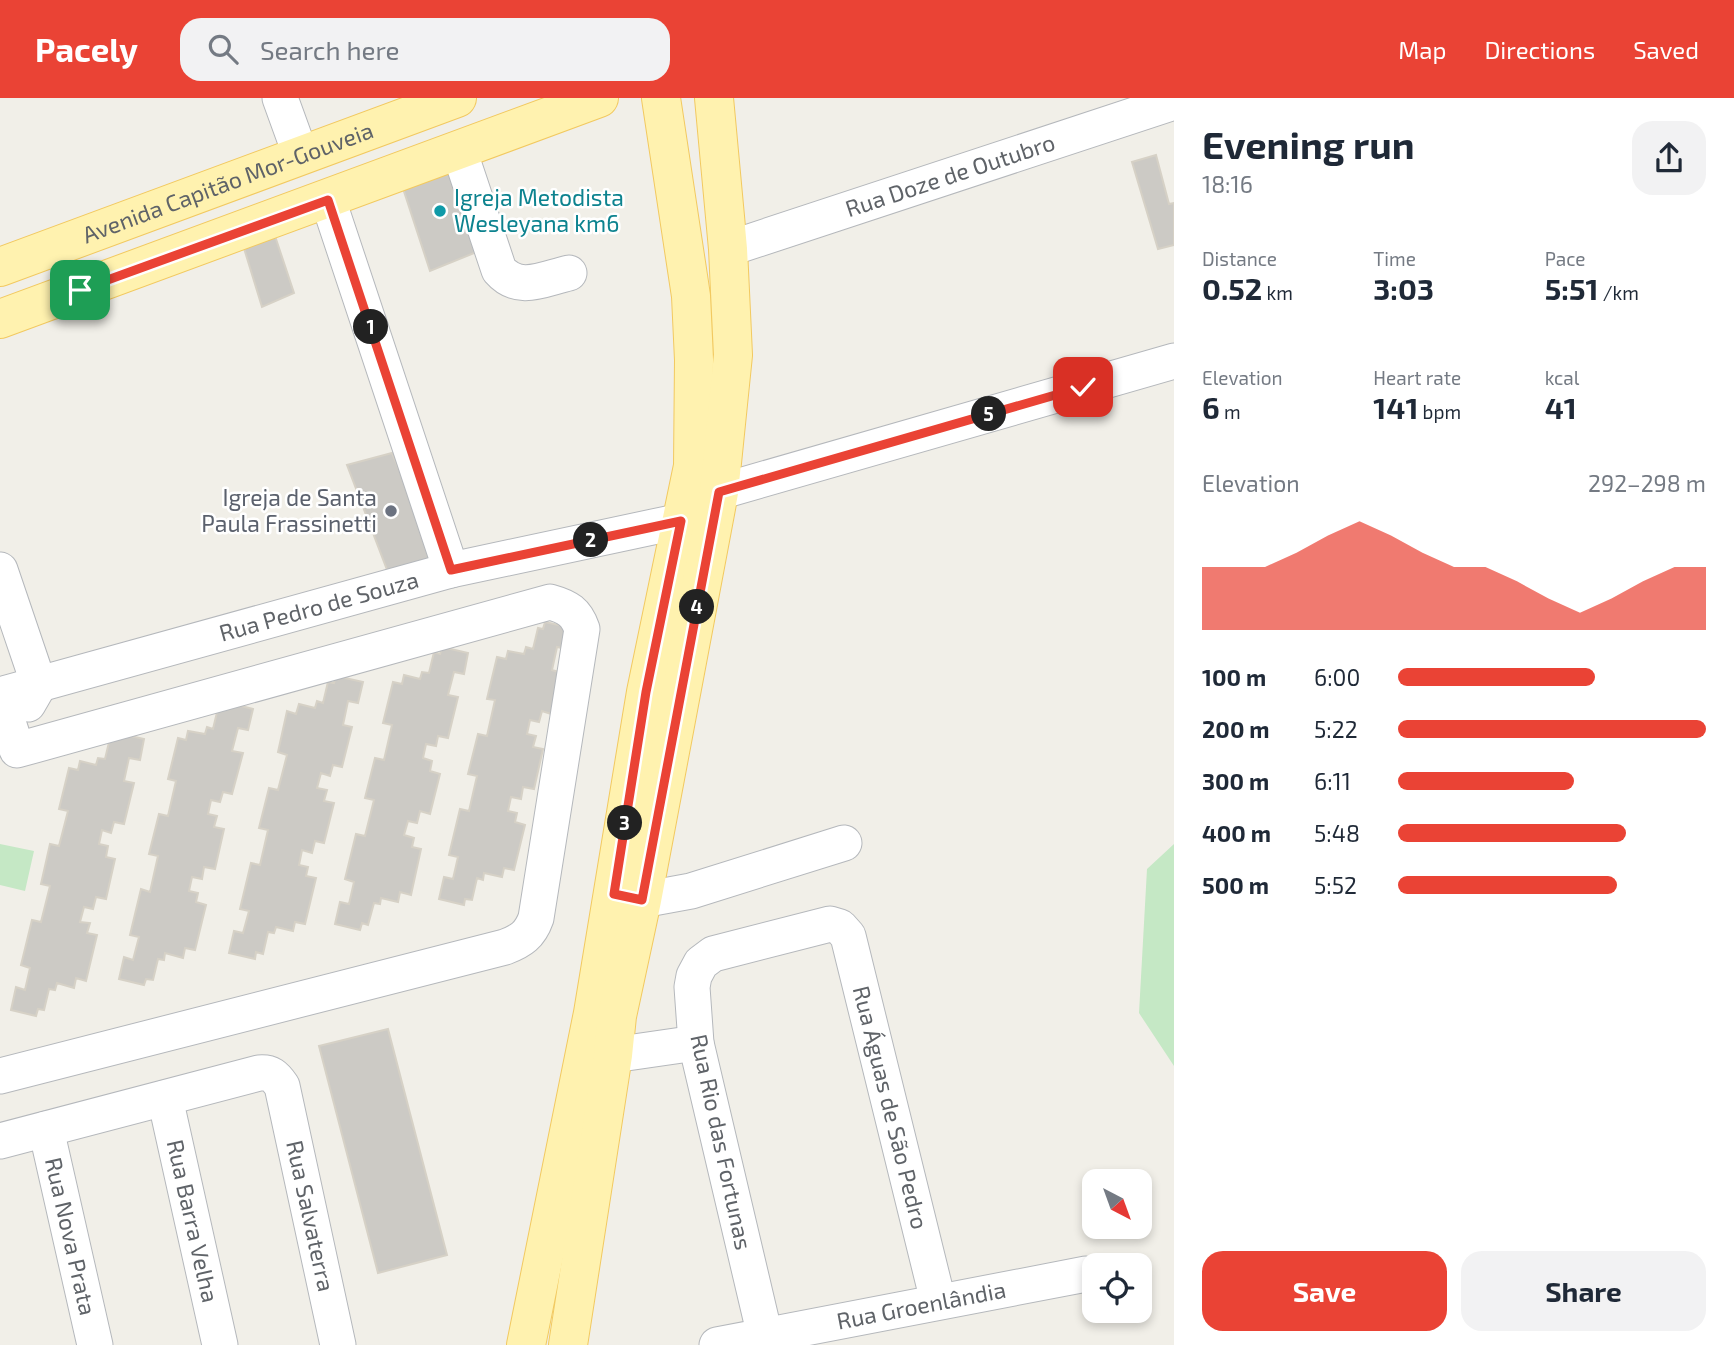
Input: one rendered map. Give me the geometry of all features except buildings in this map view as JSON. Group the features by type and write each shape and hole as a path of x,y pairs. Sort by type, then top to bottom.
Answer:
{"main road":[{"name":"Avenida Capitão Mor-Gouveia","path":"0,267 457,98"},
{"path":"0,319 599,98"},
{"path":"568,1345 614,1055 646,692 693,466 694,360 688,272 661,98"},
{"path":"526,1345 593,1013 628,897 719,492 733,355 728,249 714,98"}],"street":[{"path":"280,98 301,156"},
{"name":"Rua Doze de Outubro","path":"728,249 1174,102"},
{"path":"460,150 499,270 508,280 522,284 569,273"},
{"path":"328,200 451,570"},
{"path":"719,492 1174,361"},
{"name":"Rua Pedro de Souza","path":"5,729 39,685 451,570 681,521"},
{"path":"0,570 39,685"},
{"path":"0,1076 521,941 531,930 536,918 582,629 578,616 566,606 550,602 5,729"},
{"path":"628,897 691,891 845,843"},
{"name":"Rua Águas de São Pedro","path":"713,954 830,924 840,928 848,936 938,1301"},
{"name":"Rua Rio das Fortunas","path":"713,954 701,964 694,976 692,987 696,1043 765,1336"},
{"path":"614,1055 696,1043"},
{"name":"Rua Salvaterra","path":"165,1098 259,1073 269,1072 276,1077 282,1086 338,1345"},
{"path":"0,1140 165,1098"},
{"name":"Rua Barra Velha","path":"165,1098 220,1345"},
{"name":"Rua Nova Prata","path":"46,1129 95,1345"},
{"name":"Rua Groenlândia","path":"717,1345 1082,1275"}],"green space":[{"path":"0,844 34,851 25,891 0,885"},
{"path":"1174,844 1174,1066 1139,1013 1147,869"}],"place":[{"name":"Igreja Metodista Wesleyana km6","path":"440,211"},
{"name":"Igreja de Santa Paula Frassinetti","path":"391,511"}],"route":[{"path":"80,290 328,200 451,570 681,521 646,692 614,894 642,900 719,492 1083,387"}]}
